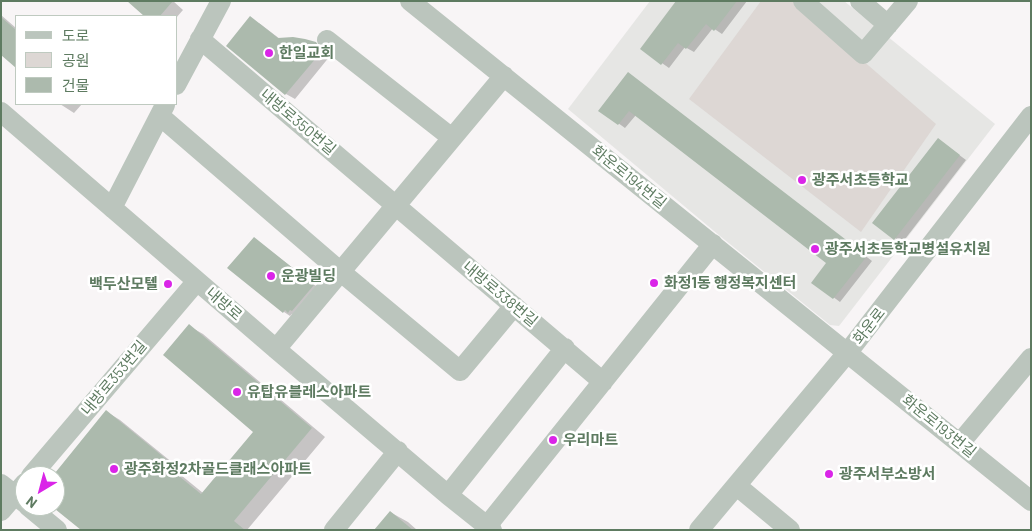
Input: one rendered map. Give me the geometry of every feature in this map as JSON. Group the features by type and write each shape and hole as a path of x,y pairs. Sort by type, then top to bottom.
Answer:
{"street":[{"path":"178,81 221,1"},
{"name":"화운로194번길","path":"410,1 848,352"},
{"path":"802,1 863,54 908,1"},
{"path":"860,1 884,29"},
{"name":"내방로350번길","path":"200,39 396,206"},
{"path":"327,40 452,138"},
{"path":"276,349 504,76"},
{"path":"112,208 163,110 341,272 460,371 514,306"},
{"name":"내방로","path":"1,112 276,349 448,495 490,528"},
{"name":"화운로","path":"699,530 848,352 1031,116"},
{"name":"내방로338번길","path":"396,206 603,382"},
{"path":"490,528 713,244"},
{"name":"내방로353번길","path":"40,466 197,281"},
{"path":"448,495 565,348"},
{"name":"화운로193번길","path":"848,352 1031,501"},
{"path":"960,443 1031,358"},
{"path":"334,530 398,451"},
{"path":"737,486 790,530"},
{"path":"1,511 15,498"},
{"path":"42,516 57,530"}],"shaded area":[{"name":"광주서초등학교","path":"650,1 844,1 995,124 839,326 830,325 568,109"}],"green space":[{"path":"761,1 794,1 936,124 861,232 689,99"}],"building":[{"path":"127,1 173,1 161,15 143,15"},
{"path":"676,1 737,1 714,31 706,24 686,49 678,43 661,65 640,49"},
{"path":"250,16 278,38 293,37 316,42 322,51 285,95 226,46"},
{"path":"1,17 15,29 15,67 1,55"},
{"path":"628,72 867,256 833,299 811,283 826,263 629,111 618,125 598,111"},
{"path":"938,138 960,155 894,240 872,223"},
{"name":"운광빌딩","path":"254,237 314,285 292,311 290,310 288,313 285,310 283,313 227,268"},
{"path":"189,324 312,428 234,521 245,530 81,530 64,516 65,466 61,466 106,410 166,459 163,463 201,494 253,432 163,355"},
{"path":"390,511 413,530 374,530"}],"place":[{"name":"한일교회","path":"269,53"},
{"name":"광주서초등학교","path":"802,180"},
{"name":"광주서초등학교병설유치원","path":"815,249"},
{"name":"운광빌딩","path":"271,276"},
{"name":"화정1동 행정복지센터","path":"654,283"},
{"name":"백두산모텔","path":"168,284"},
{"name":"유탑유블레스아파트","path":"237,392"},
{"name":"우리마트","path":"553,440"},
{"name":"광주화정2차골드클래스아파트","path":"114,469"},
{"name":"광주서부소방서","path":"829,474"}]}
